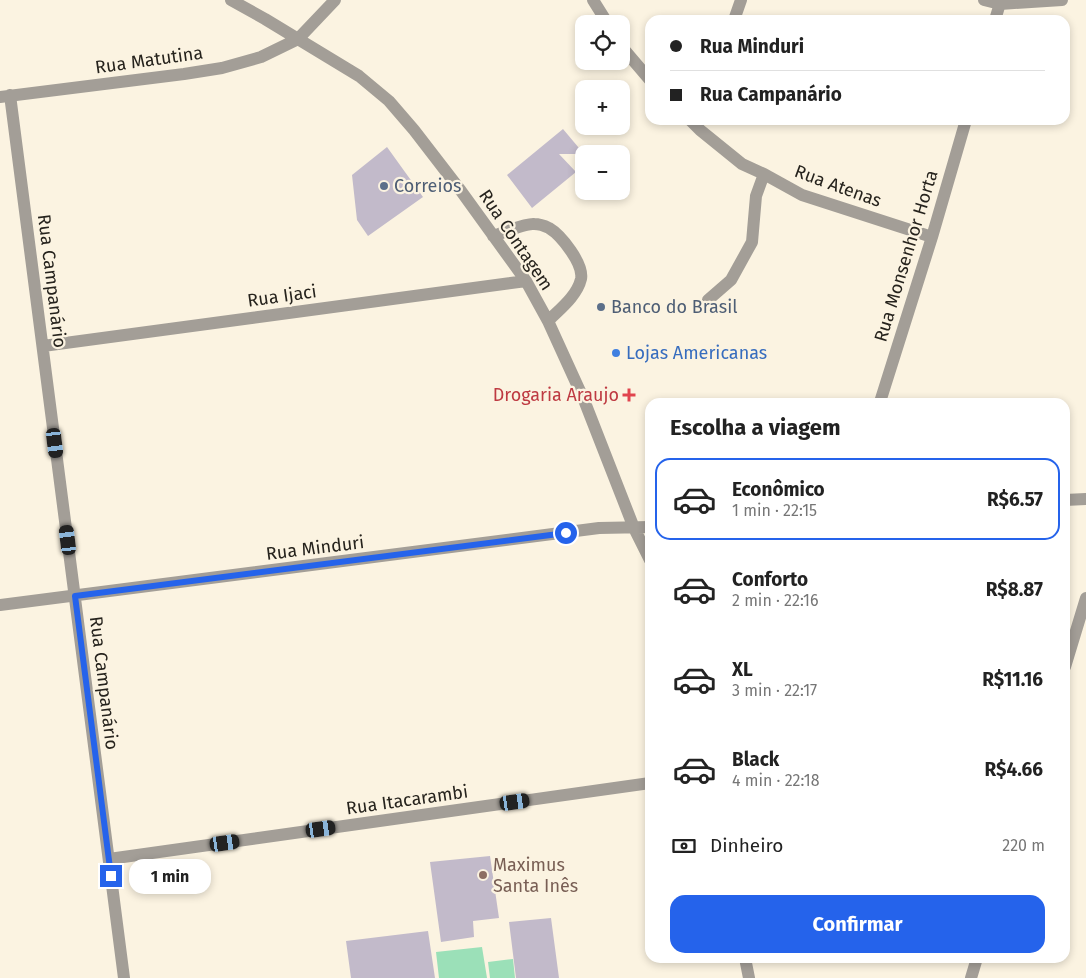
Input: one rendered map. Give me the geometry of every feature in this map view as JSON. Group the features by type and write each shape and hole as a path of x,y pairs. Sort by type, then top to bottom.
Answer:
{"street":[{"name":"Rua Contagem","path":"231,0 359,76 389,102 414,130 461,191 526,281 548,321 584,400 634,528 645,550"},
{"name":"Rua Matutina","path":"5,96 184,74 222,68 262,57 298,39 335,0"},
{"path":"593,0 602,15"},
{"path":"736,15 741,0"},
{"path":"984,0 1000,2 1062,0"},
{"path":"996,15 1000,2"},
{"path":"630,57 645,74"},
{"name":"Rua Campanário","path":"5,96 43,346 124,978"},
{"name":"Rua Atenas","path":"702,125 742,164 802,195 932,237"},
{"name":"Rua Monsenhor Horta","path":"881,398 932,237 965,125"},
{"path":"708,300 731,280 752,242 756,196 764,174"},
{"path":"493,236 532,224 550,228 563,240 576,257 581,276 578,285 574,294 548,321"},
{"name":"Rua Ijaci","path":"43,346 526,281"},
{"path":"1070,500 1086,498"},
{"name":"Rua Minduri","path":"0,605 599,528 645,527"},
{"path":"1070,651 1086,598"},
{"name":"Rua Itacarambi","path":"108,859 645,784"},
{"path":"747,963 749,978"},
{"path":"971,978 976,963"}],"green space":[{"path":"482,947 487,978 439,978 436,952"},
{"path":"513,959 515,978 490,978 488,962"}],"building":[{"path":"563,129 576,145 575,154 559,154 575,173 532,208 507,175"},
{"name":"Correios","path":"387,147 423,197 368,236 357,220 352,175"},
{"path":"490,856 499,918 473,921 474,937 441,942 430,862"},
{"path":"551,918 559,978 516,978 509,922"},
{"path":"428,931 435,978 351,978 346,941"}],"place":[{"name":"Correios","path":"384,186"},
{"name":"Banco do Brasil","path":"601,307"},
{"name":"Lojas Americanas","path":"616,353"},
{"name":"Drogaria Araujo","path":"629,395"},
{"name":"Maximus Santa Inês","path":"483,875"}],"route":[{"path":"111,876 75,596 566,533"}]}
